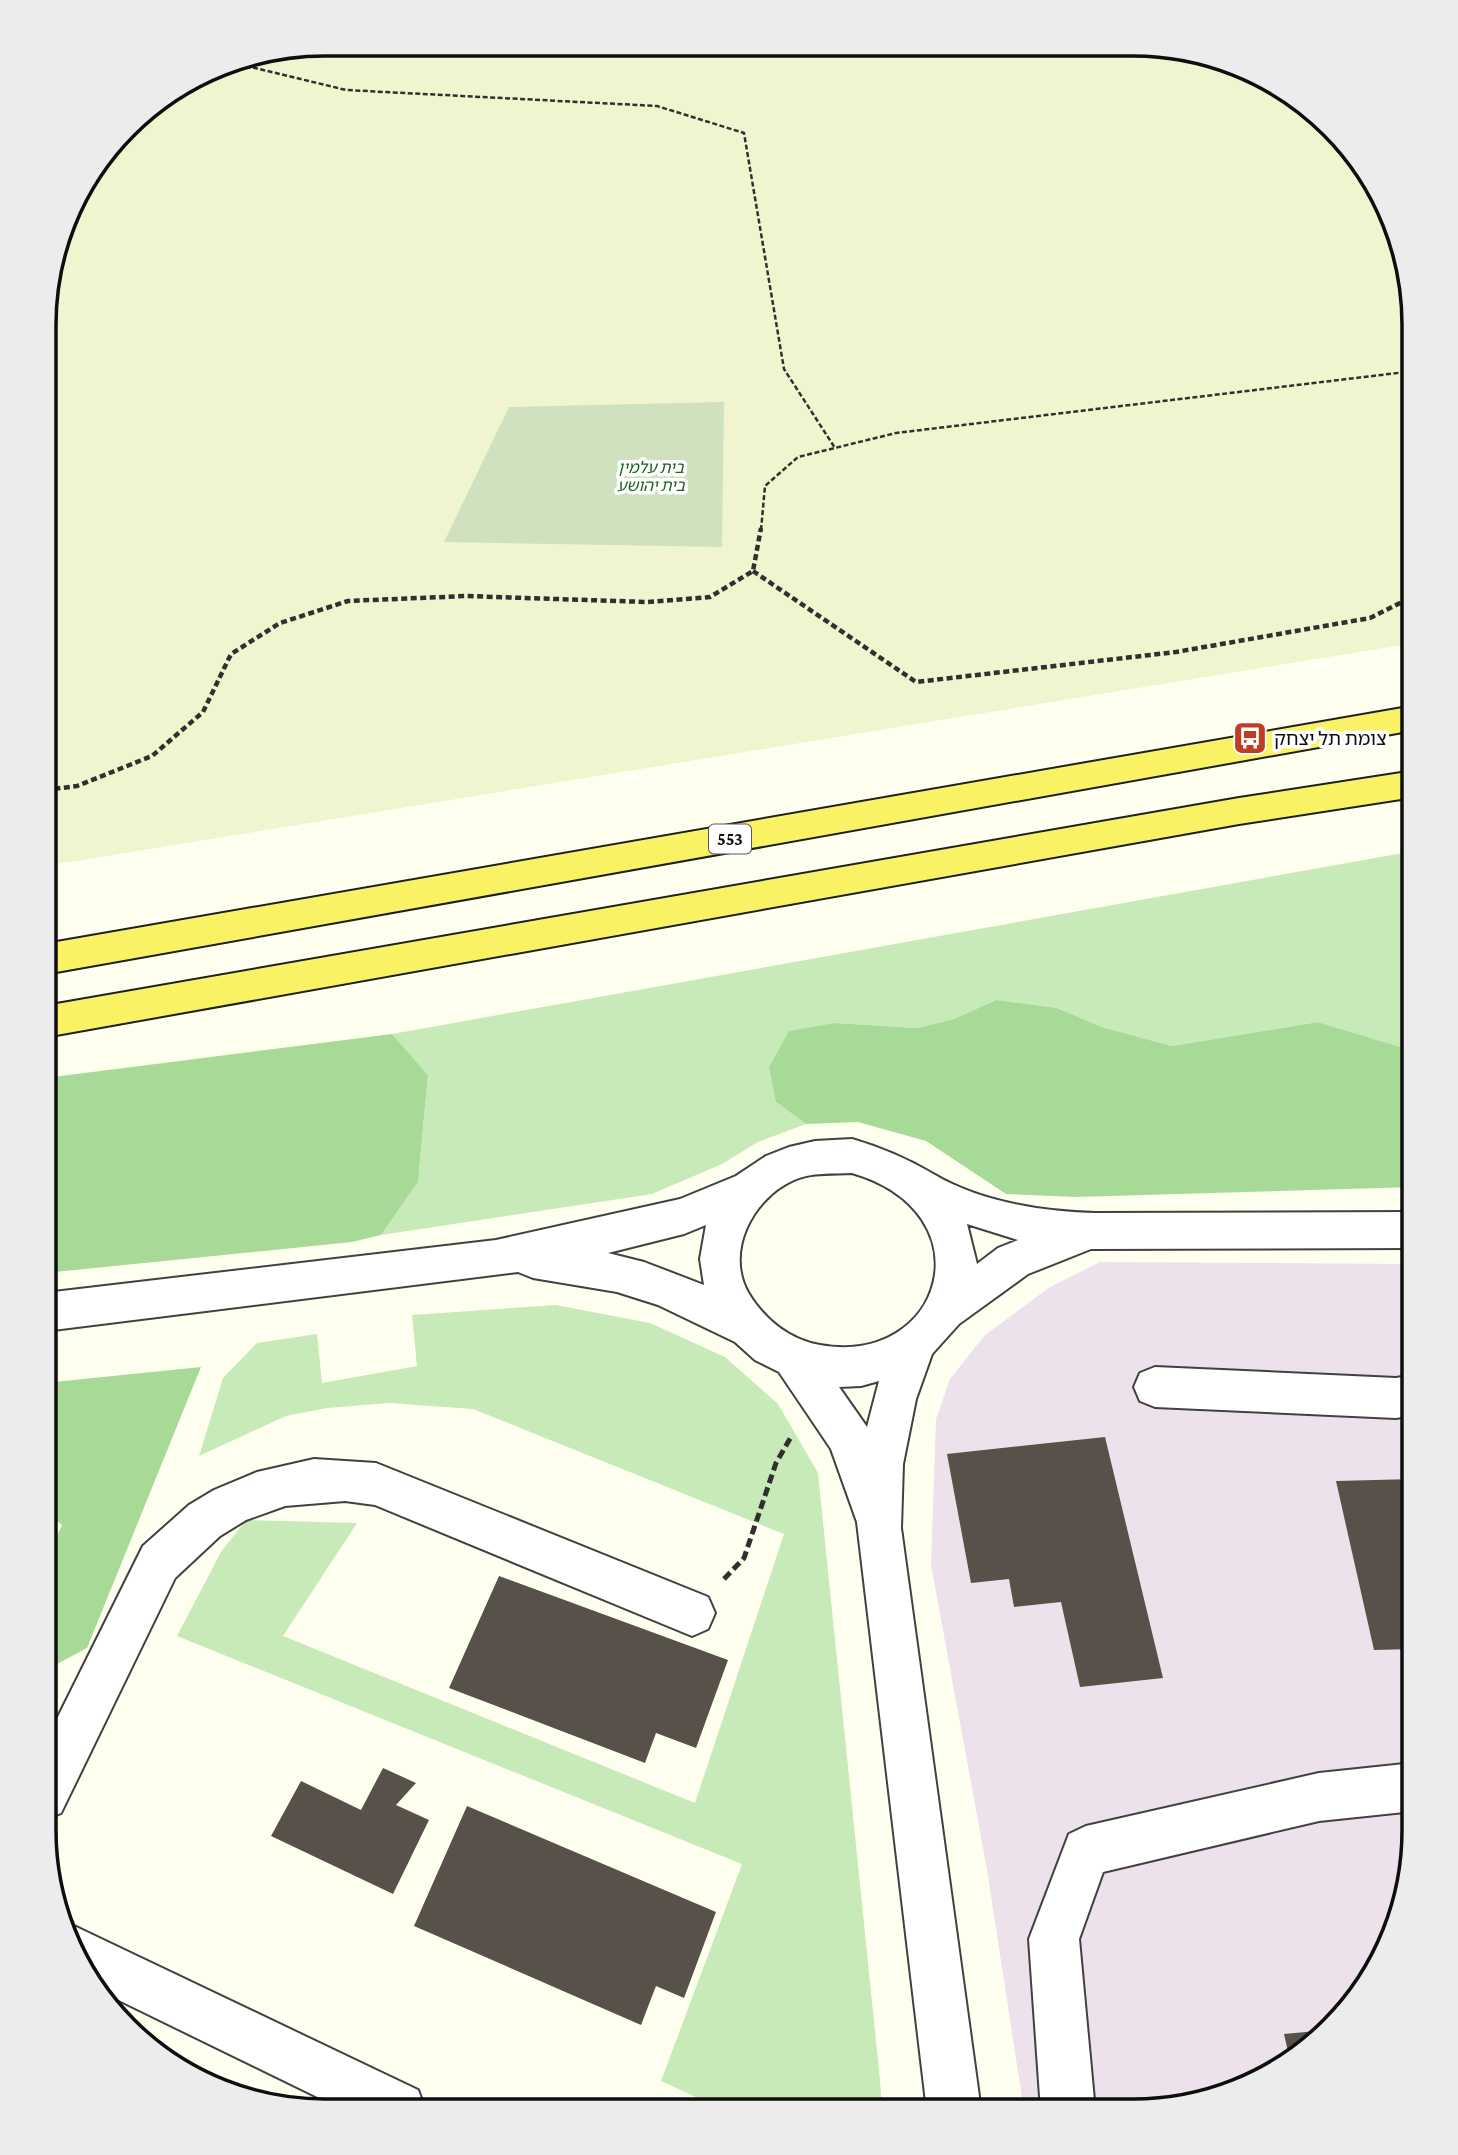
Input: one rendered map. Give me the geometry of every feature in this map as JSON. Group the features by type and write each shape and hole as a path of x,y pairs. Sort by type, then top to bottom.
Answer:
{"main road":[{"name":"553","path":"56,957 1402,720"},
{"path":"56,1020 1239,811 1402,786"}],"street":[{"path":"56,1311 496,1258 684,1216 749,1189 779,1168 814,1157 852,1156 889,1167 921,1187 985,1214 1035,1227 1084,1233 1136,1229 1402,1230"},
{"path":"921,1187 944,1215 956,1248 956,1279 947,1309"},
{"path":"749,1189 728,1217 719,1251 722,1284 737,1315 762,1341 794,1359 831,1368 867,1366 900,1355 928,1334 947,1309 1013,1261 1084,1233"},
{"path":"496,1258 563,1262 648,1280 698,1299 750,1328"},
{"path":"879,1528 884,1451 894,1399 915,1344"},
{"path":"794,1359 827,1402 850,1439 879,1528 952,2099"},
{"path":"1155,1387 1402,1397"},
{"path":"56,1772 159,1562 182,1536 215,1512 258,1492 308,1481 347,1479 376,1485 692,1613"},
{"path":"1067,2099 1054,1939 1086,1851 1319,1797 1402,1788"},
{"path":"89,1958 377,2099"}],"path":[{"path":"247,68 345,90 657,106 744,133 784,369 835,448"},
{"path":"56,789 77,786 152,756 203,712 231,654 280,624 348,601 466,596 647,602 710,597 752,571 761,534 765,486 798,457 896,433 1402,372"},
{"path":"752,571 916,682 1176,652 1370,618 1402,602"},
{"path":"692,1613 744,1558 776,1463 786,1442 827,1402"}],"shaded area":[{"path":"1100,1262 1402,1264 1402,1830 1400,1865 1393,1899 1382,1933 1357,1979 1335,2007 1310,2032 1282,2054 1236,2079 1168,2097 1022,2099 987,1870 931,1565 936,1419 950,1379 985,1335 1050,1287"}],"green space":[{"path":"1133,56 1168,58 1219,70 1236,76 1282,101 1323,135 1357,176 1382,222 1388,239 1400,290 1402,325 1402,645 56,864 56,325 58,290 70,239 76,222 101,176 135,135 161,112 222,76 290,58"},
{"name":"בית עלמין בית יהושע","path":"724,402 722,547 444,542 509,407"},
{"path":"1402,853 1402,1047 1318,1022 1172,1046 1102,1027 1057,1008 996,1000 954,1019 917,1028 835,1023 776,1102 806,1124 758,1142 722,1164 652,1194 381,1235 418,1182 428,1075 392,1034"},
{"path":"996,1000 1057,1008 1102,1027 1172,1046 1318,1022 1402,1047 1402,1187 1076,1197 1006,1194 926,1141 858,1122 806,1124 776,1102 769,1067 789,1031 835,1023 917,1028 954,1019"},
{"path":"392,1034 428,1075 418,1182 381,1235 352,1242 56,1272 56,1077"},
{"path":"556,1305 650,1323 725,1357 778,1404 818,1473 881,2099 700,2099 661,2081 742,1864 177,1636 221,1552 246,1520 357,1523 283,1636 695,1803 784,1534 473,1409 389,1403 327,1408 286,1416 199,1456 223,1378 257,1343 317,1334 322,1383 417,1366 412,1315"},
{"path":"201,1367 87,1648 56,1665 56,1538 62,1525 56,1520 56,1382"}],"building":[{"path":"1105,1437 1163,1678 1080,1687 1061,1602 1014,1607 1009,1579 971,1583 947,1454"},
{"path":"1402,1479 1402,1649 1374,1650 1336,1481"},
{"path":"499,1576 728,1660 696,1748 656,1733 645,1763 449,1688"},
{"path":"383,1768 416,1783 396,1805 429,1820 393,1894 271,1836 301,1781 361,1810"},
{"path":"467,1806 716,1912 684,1998 656,1986 641,2025 414,1926"},
{"path":"1311,2032 1288,2050 1284,2034"}],"place":[{"name":"צומת תל יצחק","path":"1250,738"}]}
